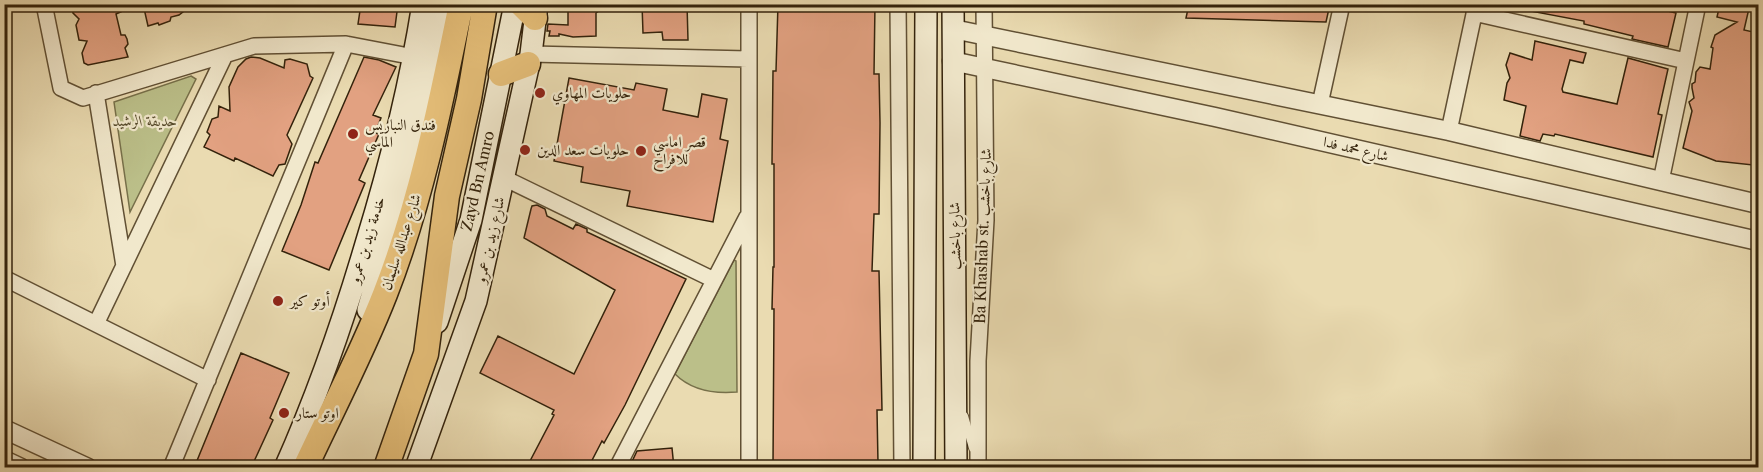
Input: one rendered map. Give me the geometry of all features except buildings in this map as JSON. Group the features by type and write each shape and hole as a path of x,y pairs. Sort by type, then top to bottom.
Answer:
{"main road":[{"name":"خدمة زيد بن عمرو","path":"285,468 311,410 341,328 383,188 414,57 423,4"},
{"path":"350,372 393,226 422,99 440,4"},
{"name":"شارع عبدالله سليمان","path":"305,468 385,294 404,239 443,93 461,4"},
{"name":"شارع عبدالله سليمان","path":"386,468 426,354 447,196 469,99 485,4"},
{"name":"Zayd Bn Amro","path":"426,354 471,220 515,4"},
{"name":"شارع باخشب","path":"924,468 926,4"},
{"name":"شارع باخشب","path":"953,4 956,468"},
{"name":"شارع زيد بن عمرو","path":"416,468 476,301 530,59 531,9"},
{"path":"501,74 530,59"}],"street":[{"path":"44,4 61,88 82,98 254,46 346,44 414,57"},
{"path":"748,4 749,468"},
{"path":"898,4 902,468"},
{"name":"Ba Khashab st. شارع باخشب","path":"978,466 978,361 986,220 984,4"},
{"path":"1320,104 1342,4"},
{"path":"1660,181 1698,4"},
{"path":"1449,131 1475,9 1686,61"},
{"path":"953,29 1449,131 1758,204"},
{"path":"171,468 346,44"},
{"path":"96,324 225,55"},
{"path":"530,59 748,59"},
{"name":"شارع محمد فدا","path":"952,61 1215,117 1758,241"},
{"path":"96,93 124,266"},
{"path":"504,178 714,280"},
{"path":"617,468 748,214"},
{"path":"4,278 208,380"},
{"path":"901,309 924,309"},
{"path":"4,429 88,468"},
{"path":"4,460 21,468"}],"lane":[{"path":"957,394 978,466"}],"green space":[{"name":"حديقة الرشيد","path":"191,76 196,79 130,212 114,102"},
{"path":"734,260 736,261 737,392 696,388 675,374"}],"place":[{"name":"حلويات المهاوي","path":"540,93"},
{"name":"فندق النباريس الماسي","path":"353,134"},
{"name":"حلويات سعد الدين","path":"525,150"},
{"name":"قصر اماسي للافراح","path":"641,151"},
{"name":"أوتو كير","path":"278,301"},
{"name":"اوتو ستار","path":"284,413"}]}
